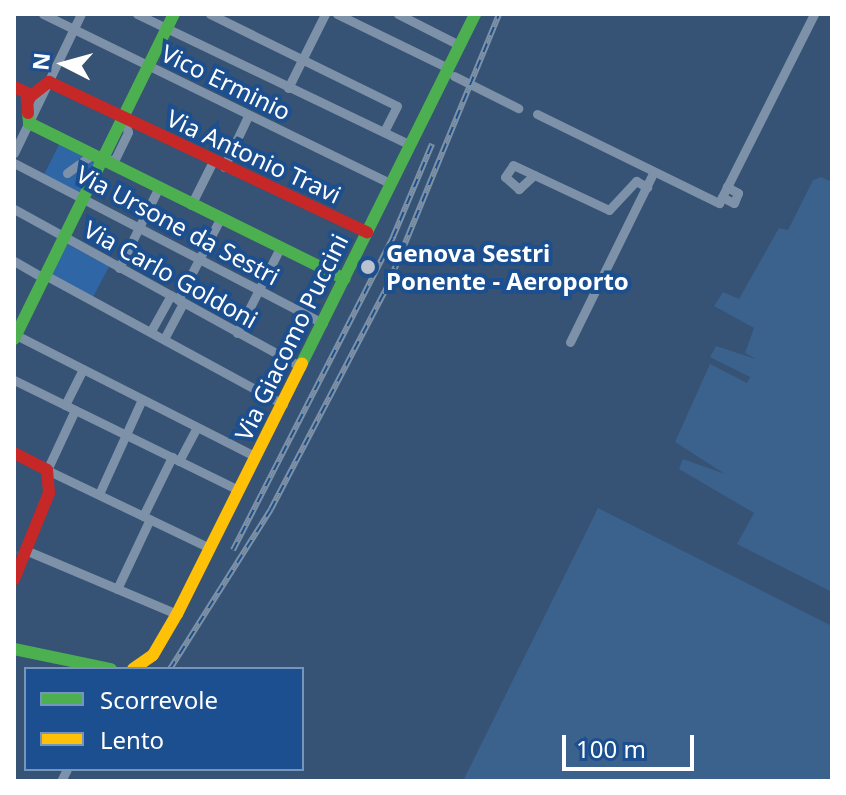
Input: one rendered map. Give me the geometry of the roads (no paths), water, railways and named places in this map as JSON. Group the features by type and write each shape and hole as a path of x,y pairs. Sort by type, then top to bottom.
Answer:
{"street":[{"name":"Vico Erminio","path":"43,14 391,184"},
{"path":"14,153 81,14"},
{"path":"137,14 410,145"},
{"path":"174,14 123,119 95,158 83,198 15,337 256,457"},
{"path":"210,14 397,106 384,132"},
{"path":"288,88 325,14"},
{"path":"337,14 518,108"},
{"path":"398,14 459,45"},
{"name":"Via Giacomo Puccini","path":"136,667 153,655 177,614 410,145 451,72 459,45 475,14"},
{"path":"537,114 719,203 814,14"},
{"path":"24,101 49,82"},
{"name":"Via Antonio Travi","path":"49,82 367,232"},
{"path":"14,87 24,101 29,123 344,279"},
{"path":"191,205 248,116"},
{"path":"67,173 95,158"},
{"name":"Via Ursone da Sestri","path":"14,163 323,323"},
{"path":"534,175 511,187 505,177 513,165 609,210 632,183 647,187"},
{"path":"570,342 653,173"},
{"path":"119,268 158,189"},
{"name":"Via Carlo Goldoni","path":"14,209 301,367"},
{"path":"164,339 177,300 220,219"},
{"path":"237,333 280,248"},
{"path":"14,261 151,331 283,404"},
{"path":"151,331 177,300"},
{"path":"14,579 30,552 49,493 47,470 83,369"},
{"path":"14,380 239,490"},
{"path":"99,494 142,399"},
{"path":"117,589 147,517 176,459 197,427"},
{"path":"14,453 210,548"},
{"path":"30,552 177,614"},
{"path":"14,649 99,667"}],"waterway":[{"path":"14,551 18,553"}],"railway":[{"path":"171,667 271,509 388,285 499,14"},
{"path":"233,550 393,237 432,144"}],"place":[{"name":"Genova Sestri Ponente - Aeroporto","path":"368,267"}]}
